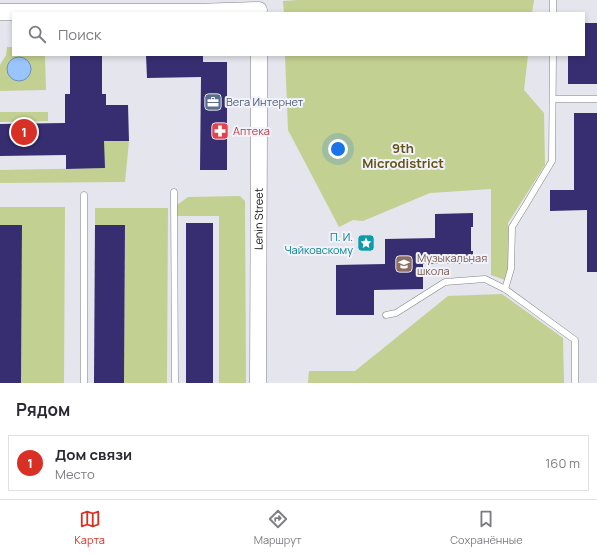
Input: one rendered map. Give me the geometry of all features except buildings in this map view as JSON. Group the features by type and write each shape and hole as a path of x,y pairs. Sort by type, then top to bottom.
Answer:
{"street":[{"path":"195,12 259,8"},
{"path":"0,12 12,12"},
{"name":"Lenin Street","path":"258,383 259,56"}],"lane":[{"path":"553,0 553,12"},
{"path":"505,289 511,269 512,227 552,161 553,56"},
{"path":"553,99 597,99"},
{"path":"174,192 175,383"},
{"path":"84,195 84,383"},
{"path":"386,314 396,313 445,282 485,279 505,289 575,340 575,383"}],"green space":[{"path":"534,0 532,12 284,12 283,1"},
{"path":"7,47 12,47 12,56 45,56 46,90 0,91 0,65 6,55"},
{"path":"285,56 528,56 524,90 544,113 545,165 508,223 510,261 505,280 491,275 491,189 430,193 363,221 353,220 339,227 288,130"},
{"path":"0,112 48,112 48,121 0,122"},
{"path":"104,141 129,141 125,182 0,183 0,170 104,168"},
{"path":"240,196 245,201 246,383 219,383 219,216 177,216 177,205 188,197"},
{"path":"0,207 65,207 64,383 21,383 22,225 0,225"},
{"path":"95,208 168,208 167,383 124,383 125,226 95,225"},
{"path":"502,294 563,338 564,383 308,383 309,371 355,371 448,296"}],"water":[{"path":"19,57 28,60 31,69 28,78 19,81 10,78 7,69 10,60"}],"place":[{"name":"Вега Интернет","path":"213,102"},
{"name":"Аптека","path":"220,131"},
{"name":"Дом связи","path":"24,132"},
{"name":"П. И. Чайковскому","path":"366,243"},
{"name":"Музыкальная школа","path":"404,264"}],"district":[{"name":"9th Microdistrict","path":"403,156"}]}
